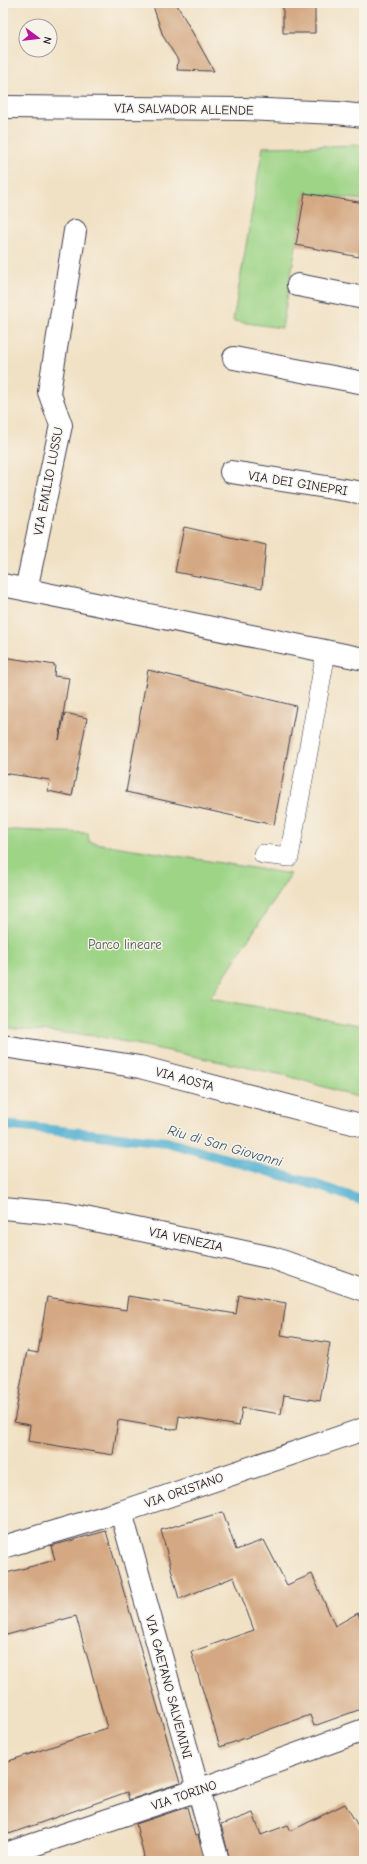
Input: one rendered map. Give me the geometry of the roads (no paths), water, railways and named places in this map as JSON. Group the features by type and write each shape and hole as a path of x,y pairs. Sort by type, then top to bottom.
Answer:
{"street":[{"name":"VIA SALVADOR ALLENDE","path":"3,107 245,109 337,113 364,116"},
{"name":"VIA EMILIO LUSSU","path":"26,590 61,425 49,392 75,232"},
{"path":"298,285 364,298"},
{"path":"234,358 364,384"},
{"name":"VIA DEI GINEPRI","path":"231,472 364,494"},
{"path":"3,585 364,659"},
{"name":"VIA AOSTA","path":"3,1046 140,1067 364,1126"},
{"name":"VIA VENEZIA","path":"3,1208 66,1214 273,1258 364,1290"},
{"name":"VIA ORISTANO","path":"3,1547 121,1512 364,1430"},
{"name":"VIA GAETANO SALVEMINI","path":"121,1512 218,1861"},
{"name":"VIA TORINO","path":"3,1855 198,1790 364,1730"}],"lane":[{"path":"263,854 288,858 326,652"}],"waterway":[{"name":"Riu di San Giovanni","path":"3,1125 167,1142 313,1184 364,1201"}],"park label":[{"name":"Parco lineare","path":"125,944"}]}
